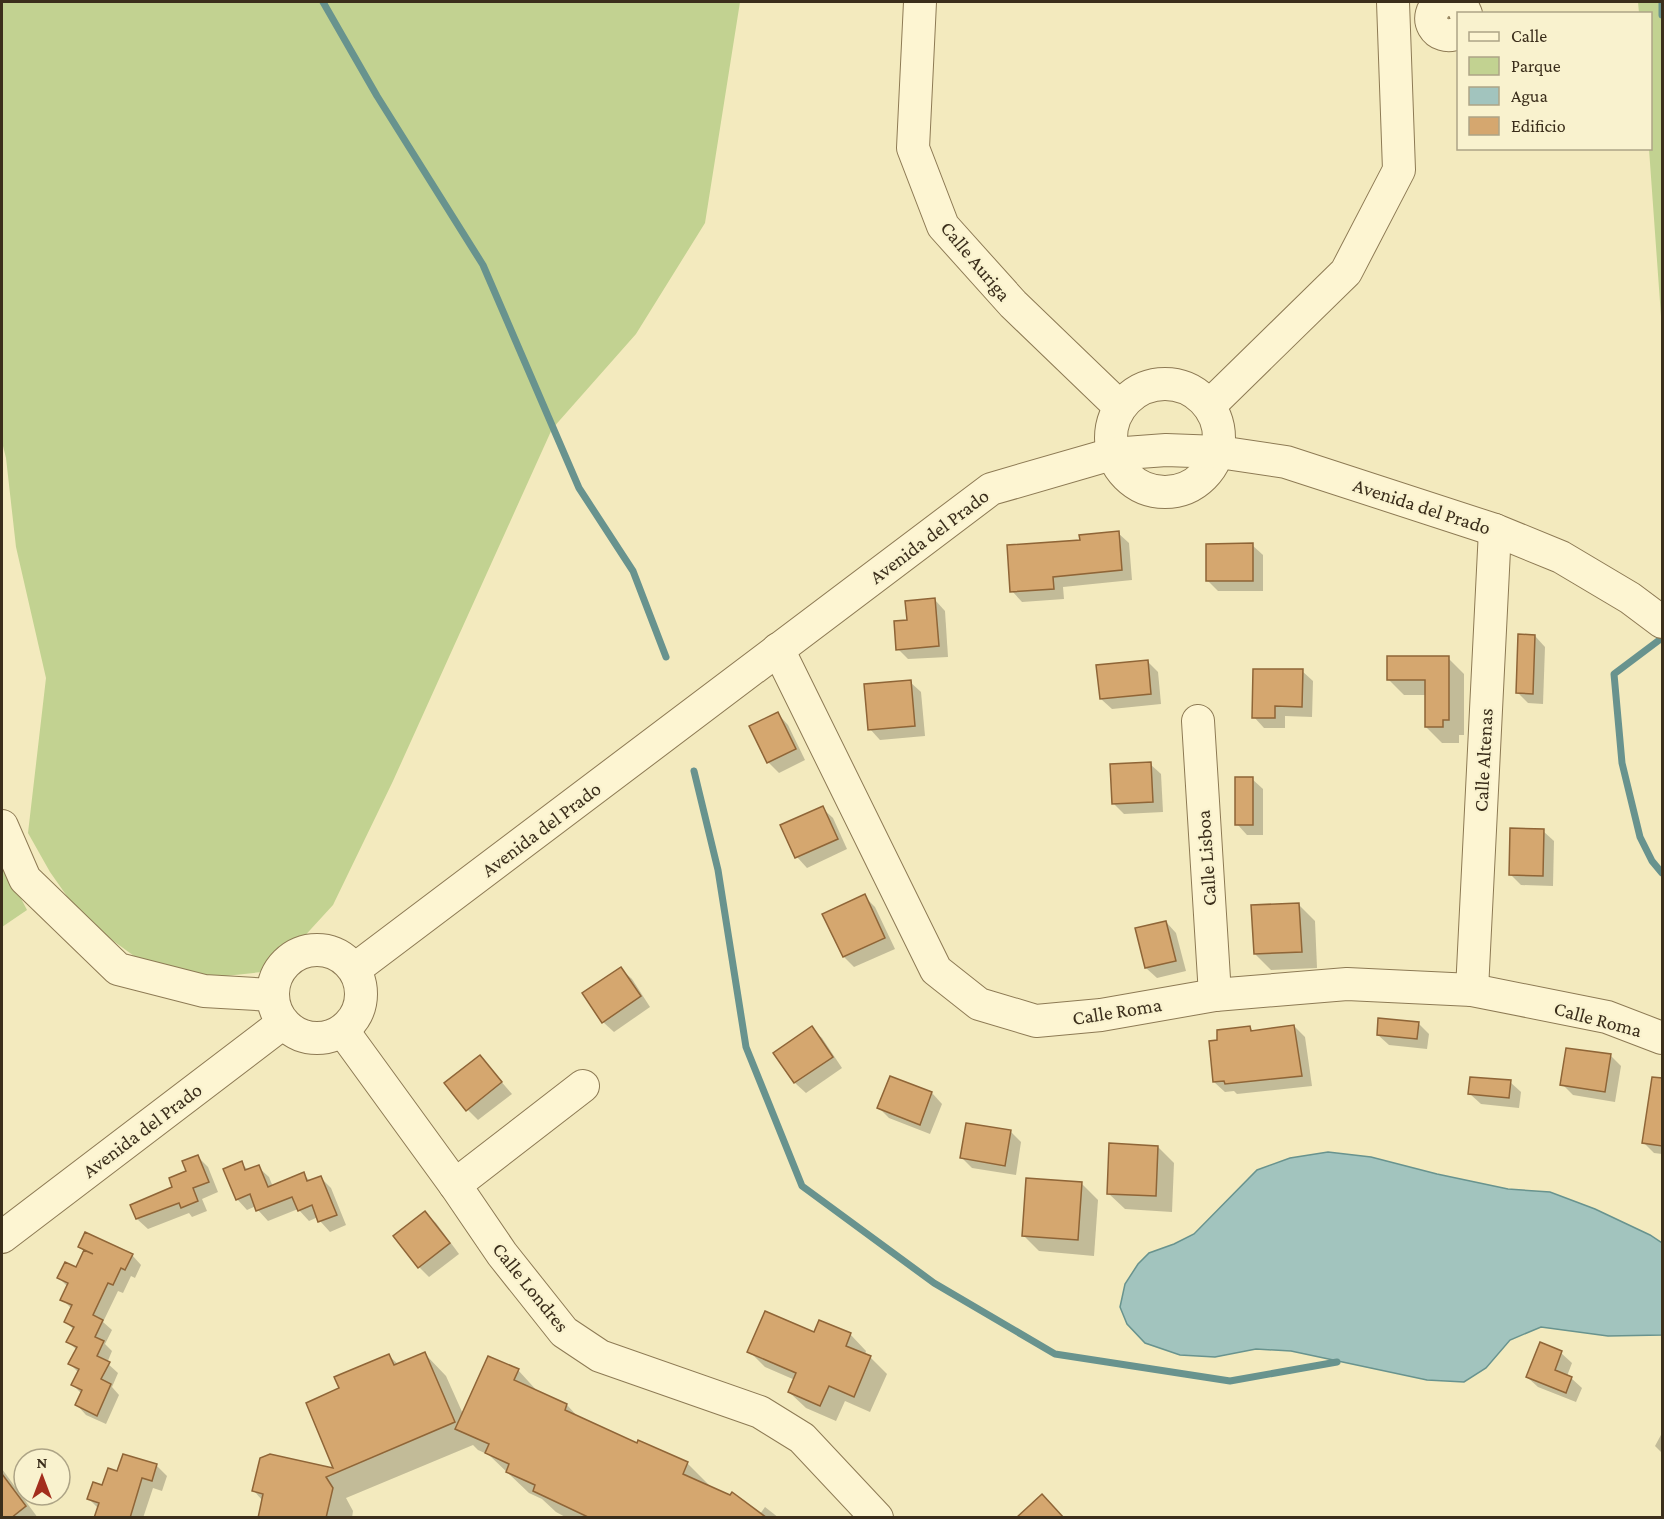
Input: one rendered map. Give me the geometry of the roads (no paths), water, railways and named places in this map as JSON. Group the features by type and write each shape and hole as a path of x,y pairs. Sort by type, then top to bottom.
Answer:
{"street":[{"name":"Calle Auriga","path":"920,2 913,148 943,226 1013,304 1120,407"},
{"path":"1209,406 1346,272 1399,170 1393,2"},
{"path":"1441,2 1432,10 1432,24 1442,34 1449,36 1457,33"},
{"path":"1165,384 1182,386 1197,394 1209,406 1217,420 1220,436 1219,452 1212,468 1200,481 1184,490 1167,493 1149,491 1133,483 1120,470 1112,454 1113,422 1120,407 1132,395 1148,387 1165,384"},
{"name":"Avenida del Prado","path":"355,969 990,489 1112,454 1166,450 1219,452 1286,462 1495,530 1561,557 1630,598 1662,622"},
{"name":"Calle Altenas","path":"1472,990 1495,530"},
{"name":"Calle Roma","path":"778,649 936,970 979,1004 1036,1022 1101,1015 1215,994 1347,984 1472,990 1607,1017 1662,1038"},
{"name":"Calle Lisboa","path":"1198,721 1215,994"},
{"path":"2,826 25,879 118,969 277,1009 301,1036 322,1038 343,1030 352,1023 361,1002 360,980 355,969 341,956 323,949 303,951 286,960 276,976 277,1009"},
{"name":"Avenida del Prado","path":"2,1237 277,1009"},
{"name":"Calle Londres","path":"343,1030 502,1254 564,1332 600,1356 760,1412 802,1438 877,1518"},
{"path":"455,1185 583,1086"}],"water":[{"path":"1328,1152 1371,1157 1508,1189 1550,1192 1595,1209 1650,1235 1662,1243 1662,1335 1608,1336 1541,1327 1510,1340 1486,1368 1464,1382 1427,1380 1291,1351 1256,1349 1215,1357 1180,1355 1145,1343 1127,1324 1120,1307 1125,1284 1138,1264 1149,1253 1194,1234 1257,1170 1290,1158"}],"waterway":[{"path":"323,2 377,96 483,265 579,488 633,571 666,657"},
{"path":"1662,2 1662,15"},
{"path":"1662,638 1614,674 1622,763 1640,837 1652,861 1662,873"},
{"path":"694,771 718,870 746,1047 802,1186 934,1283 1055,1354 1230,1381 1337,1362"}]}
